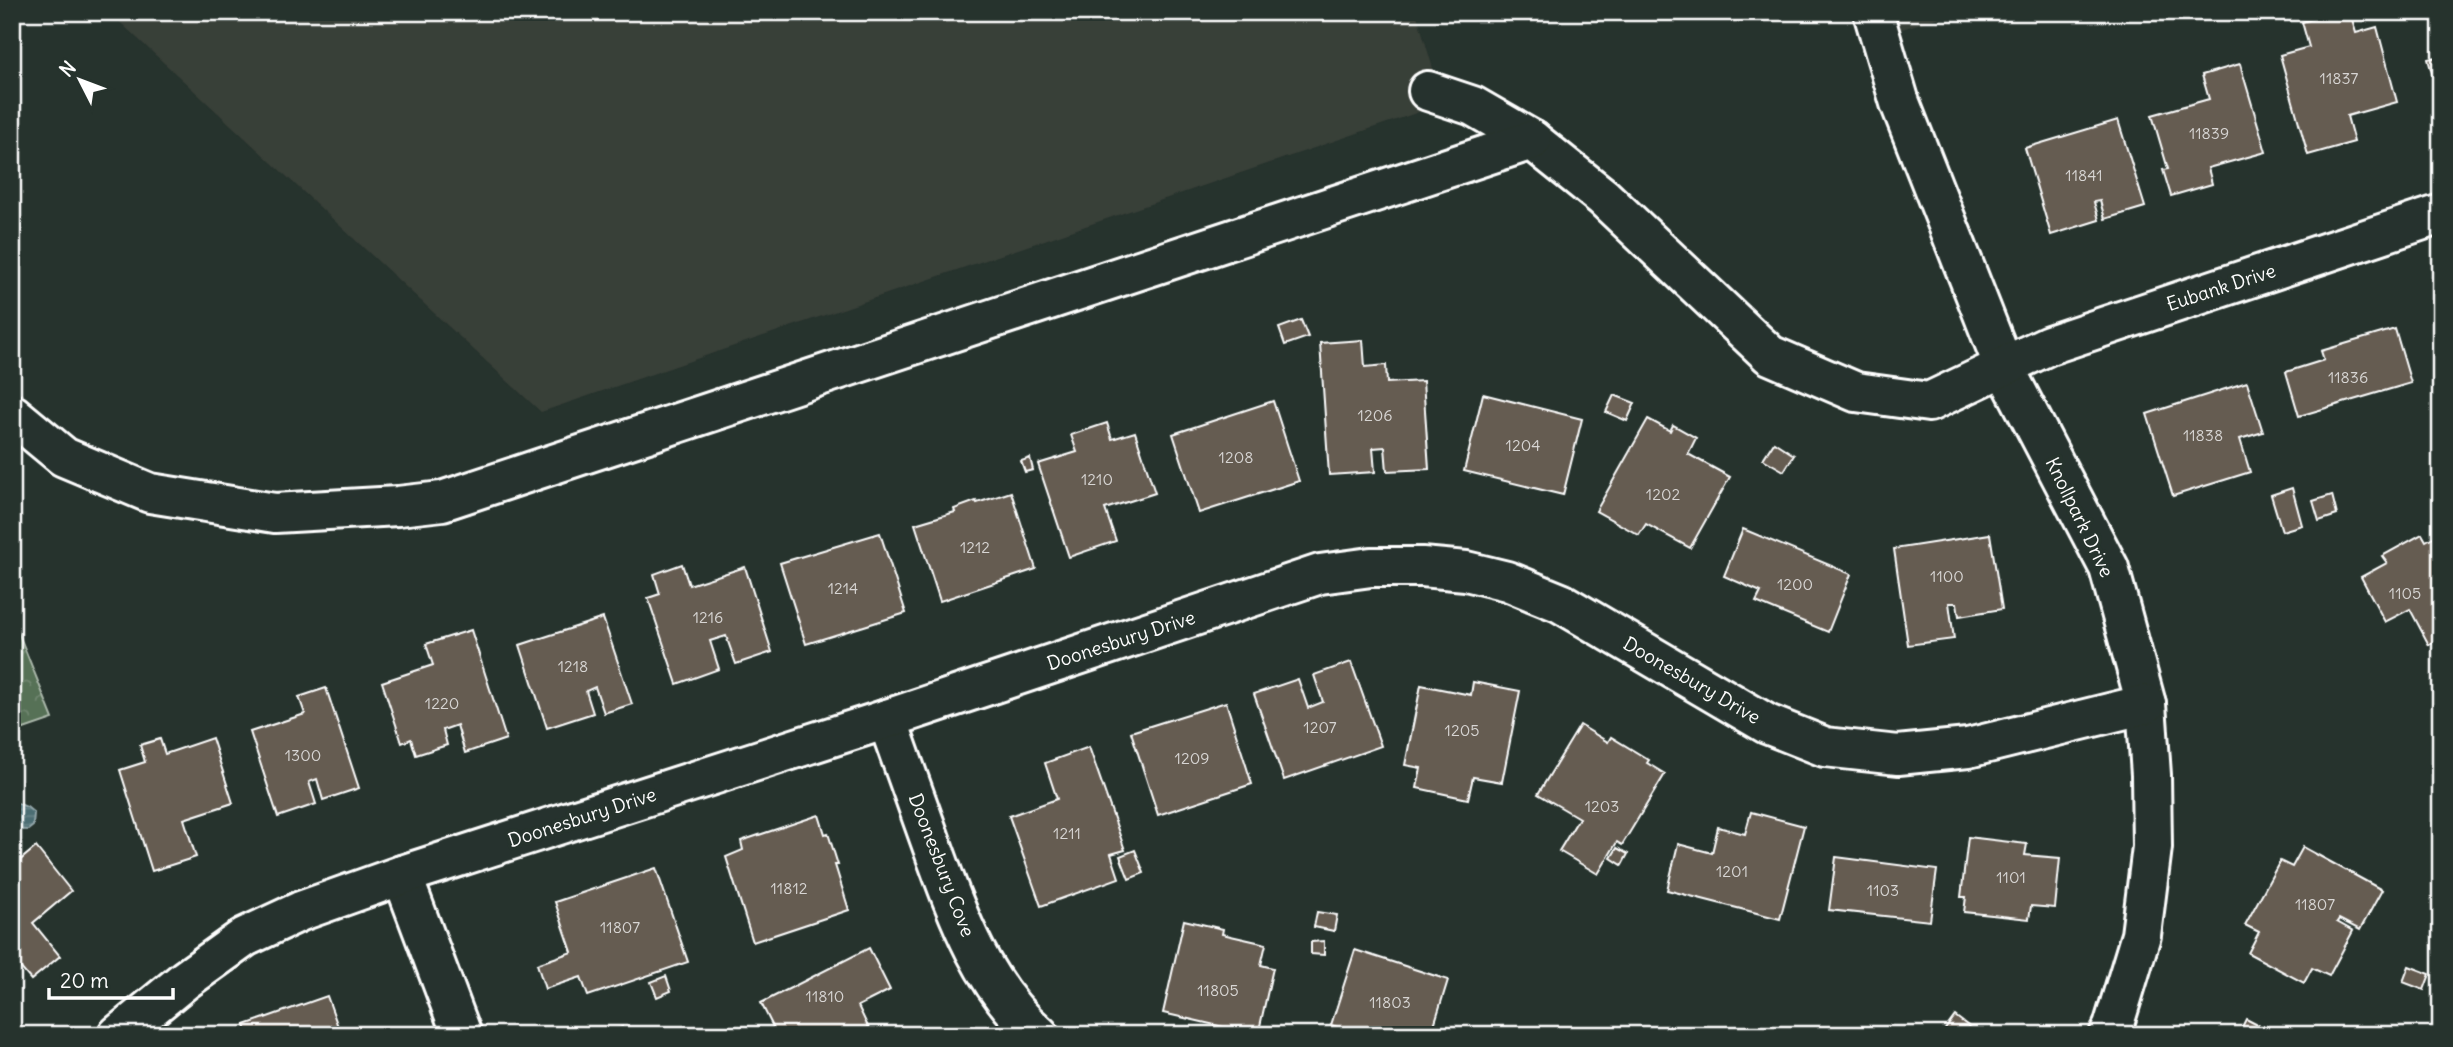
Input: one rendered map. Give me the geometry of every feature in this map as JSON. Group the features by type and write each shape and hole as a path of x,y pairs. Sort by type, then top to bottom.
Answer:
{"street":[{"name":"Knollpark Drive","path":"1873,12 1900,103 2004,367 2109,568 2146,704 2152,847 2141,935 2109,1035"},
{"name":"Eubank Drive","path":"1428,91 1474,106 1532,140 1603,197 1770,355 1856,392 1929,402 2049,345 2440,218"},
{"path":"12,414 64,457 150,493 275,513 442,501 1532,140"},
{"name":"Doonesbury Drive","path":"118,1035 185,980 245,937 301,911 402,874 887,719 1320,574 1371,567 1466,571 1518,586 1562,603 1767,724 1825,747 1898,755 1968,747 2146,704"},
{"name":"Doonesbury Cove","path":"887,719 956,911 976,953 999,992 1039,1035"},
{"path":"402,874 462,1035"}],"shaded area":[{"path":"109,12 1416,12 1434,72 1422,111 541,412"},
{"path":"1871,12 1956,12 1880,36"}],"green space":[{"path":"12,617 53,719 12,733"}],"water":[{"path":"12,801 34,813 33,826 28,830 12,829"}],"building":[{"path":"2338,12 2350,12 2356,33 2377,27 2397,102 2347,116 2354,142 2308,155 2280,55 2309,47 2302,22"},
{"path":"2441,56 2441,104 2428,59"},
{"path":"2240,64 2266,152 2208,168 2212,184 2171,196 2163,170 2168,169 2152,115 2209,99 2202,75"},
{"path":"2118,120 2145,207 2105,219 2100,201 2094,202 2099,220 2051,235 2025,148"},
{"path":"1301,320 1308,337 1285,345 1279,328"},
{"path":"2395,329 2411,383 2299,416 2286,372 2324,360 2321,351"},
{"path":"1363,340 1365,367 1386,365 1387,383 1423,381 1429,469 1387,471 1385,447 1373,448 1375,472 1329,475 1320,343"},
{"path":"2247,382 2263,432 2240,439 2250,472 2173,496 2147,414"},
{"path":"1483,394 1582,419 1563,495 1464,471"},
{"path":"1614,395 1635,403 1627,421 1606,412"},
{"path":"1273,401 1299,481 1199,513 1173,434"},
{"path":"1648,419 1670,431 1673,425 1696,438 1688,454 1730,477 1690,548 1646,524 1639,535 1596,511"},
{"path":"1107,423 1112,439 1135,432 1155,493 1105,509 1116,541 1069,557 1038,464 1077,452 1071,435"},
{"path":"1774,442 1794,455 1784,471 1763,459"},
{"path":"1030,458 1033,470 1025,472 1021,461"},
{"path":"2292,488 2302,525 2282,531 2271,495"},
{"path":"1011,492 1036,569 940,601 915,524 955,512 954,509 976,501 977,503"},
{"path":"2332,495 2337,515 2319,521 2313,501"},
{"path":"1743,529 1851,574 1828,632 1756,602 1761,592 1724,576"},
{"path":"880,533 906,613 806,644 780,563"},
{"path":"1990,534 2002,609 1959,616 1957,603 1949,603 1954,639 1908,645 1894,549"},
{"path":"2422,534 2426,541 2435,536 2441,546 2441,639 2429,645 2410,609 2385,622 2361,577 2387,563 2382,556"},
{"path":"682,564 689,585 745,567 772,652 736,664 726,636 710,641 719,669 677,684 648,598 660,594 654,574"},
{"path":"603,618 632,704 604,713 595,687 586,691 593,713 547,728 520,645"},
{"path":"471,630 506,739 465,753 457,725 443,730 447,745 416,755 411,739 402,743 382,682 433,665 426,644"},
{"path":"1351,662 1381,746 1284,780 1254,694 1298,679 1308,708 1323,702 1314,675"},
{"path":"1473,682 1520,691 1502,782 1473,777 1468,799 1417,788 1421,768 1405,765 1421,685 1471,695"},
{"path":"326,688 359,788 323,800 317,779 309,782 316,804 278,817 250,732 305,714 299,697"},
{"path":"1226,702 1252,784 1158,815 1131,732"},
{"path":"1580,725 1608,742 1611,737 1649,760 1647,763 1665,774 1622,845 1617,842 1598,874 1559,851 1579,818 1538,794"},
{"path":"212,738 233,803 184,819 196,857 152,871 120,770 145,762 140,745 160,739 165,754"},
{"path":"1089,747 1125,850 1111,854 1119,878 1041,906 1009,816 1057,799 1045,763"},
{"path":"1751,812 1804,826 1780,919 1667,890 1678,844 1712,853 1718,827 1745,834"},
{"path":"819,815 825,834 828,833 849,910 753,942 726,857 743,850 741,841"},
{"path":"1968,837 2027,844 2025,855 2060,858 2055,908 2031,906 2029,919 1964,912 1966,897 1961,897"},
{"path":"36,847 71,891 33,923 60,956 31,980 12,958 12,884 20,878 12,867"},
{"path":"2303,847 2382,890 2360,930 2339,919 2337,922 2353,931 2329,976 2312,968 2304,983 2248,953 2259,932 2245,925 2280,861 2292,867"},
{"path":"1617,848 1628,854 1622,865 1611,858"},
{"path":"1135,850 1144,873 1129,879 1120,856"},
{"path":"1836,857 1937,870 1930,921 1829,910"},
{"path":"656,868 688,962 588,996 581,977 545,989 537,964 572,952 555,902"},
{"path":"1317,912 1337,915 1334,931 1314,927"},
{"path":"1184,920 1223,929 1222,934 1266,944 1261,965 1273,968 1258,1035 1163,1013"},
{"path":"1324,941 1324,955 1311,954 1311,942"},
{"path":"869,948 890,990 858,1006 872,1035 777,1035 761,1003"},
{"path":"1355,950 1448,980 1431,1035 1361,1035 1331,1025"},
{"path":"2409,966 2430,974 2424,990 2403,982"},
{"path":"666,976 671,991 657,997 651,982"},
{"path":"327,996 341,1035 248,1035 245,1025"},
{"path":"1955,1016 1980,1035 1941,1035"},
{"path":"2246,1019 2277,1035 2238,1035"},
{"path":"622,1027 625,1035 600,1035"}]}
